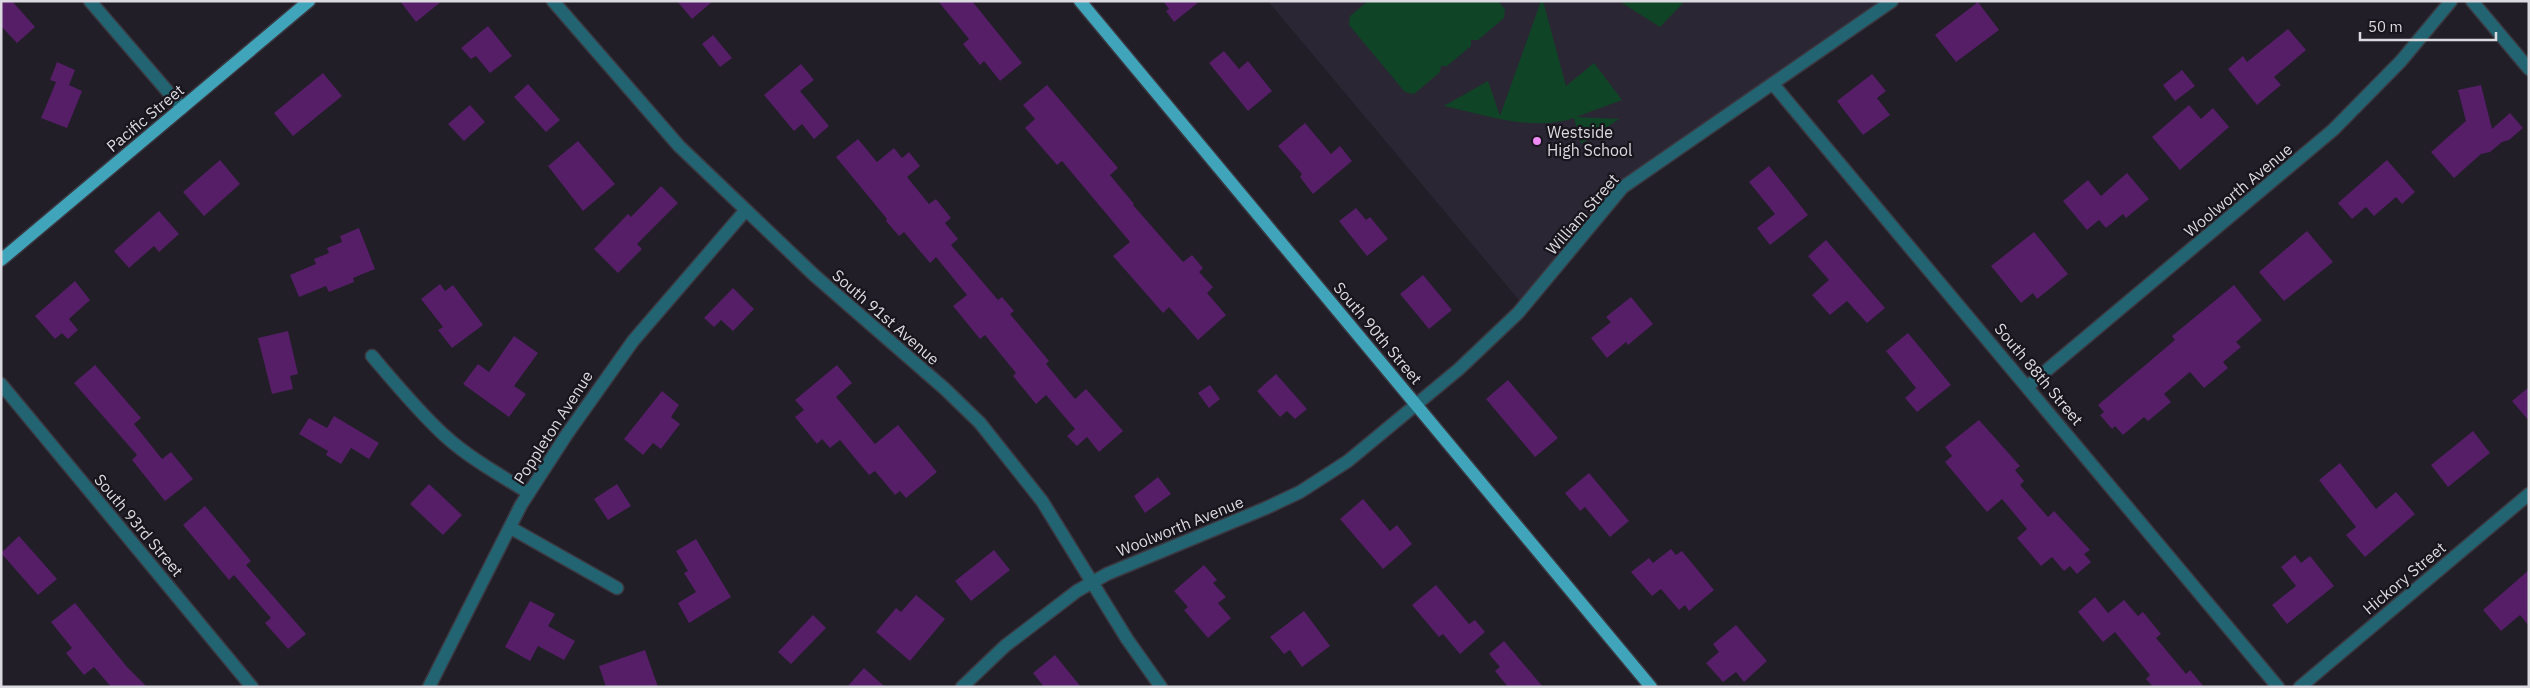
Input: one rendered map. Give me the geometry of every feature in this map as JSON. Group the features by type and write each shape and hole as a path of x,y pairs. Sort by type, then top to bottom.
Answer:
{"main road":[{"name":"Pacific Street","path":"1,260 309,1"},
{"name":"South 90th Street","path":"1080,1 1651,687"}],"street":[{"path":"90,1 182,108"},
{"name":"South 91st Avenue","path":"553,1 648,113 745,211 814,275 945,389 980,423 1042,502 1127,639 1161,687"},
{"name":"William Street","path":"1416,405 1459,369 1518,314 1623,187 1892,1"},
{"name":"Woolworth Avenue","path":"2028,386 2333,130 2401,61 2451,1"},
{"path":"2472,1 2529,69"},
{"name":"South 88th Street","path":"1773,84 2028,386 2278,687"},
{"name":"Poppleton Avenue","path":"429,687 511,528 521,504 604,379 633,340 745,211"},
{"path":"372,356 416,406 445,435 470,455 529,493"},
{"name":"South 93rd Street","path":"1,384 252,687"},
{"name":"Woolworth Avenue","path":"962,687 1005,646 1092,582 1300,492 1348,461 1416,405"},
{"name":"Hickory Street","path":"2300,687 2529,494"},
{"path":"511,528 617,588"}],"shaded area":[{"name":"Westside High School","path":"1268,1 1892,1 1632,180 1524,306"}],"green space":[{"path":"1368,1 1498,1 1505,9 1504,18 1478,40 1471,40 1471,46 1447,66 1441,66 1440,72 1414,94 1405,92 1349,25 1350,16"},
{"path":"1541,1 1543,1 1566,86 1594,63 1622,100 1576,117 1619,119 1581,144 1574,118 1558,122 1525,123 1444,106 1488,81 1500,116"},
{"path":"1619,1 1685,1 1660,27"}],"building":[{"path":"1,1 12,1 35,27 17,43 1,26"},
{"path":"400,1 442,1 416,22"},
{"path":"677,1 713,1 692,19"},
{"path":"938,1 972,1 1022,63 1000,81 984,61 980,65 963,44 969,39"},
{"path":"1163,1 1200,1 1174,22 1166,11 1169,9"},
{"path":"1978,2 1999,30 1956,62 1935,35"},
{"path":"488,26 512,56 490,73 476,56 471,59 461,48"},
{"path":"2288,29 2306,50 2274,77 2281,85 2257,105 2228,69 2243,56 2247,62"},
{"path":"713,35 732,58 720,67 702,44"},
{"path":"1224,51 1239,69 1248,61 1272,91 1248,111 1209,63"},
{"path":"57,62 75,70 69,85 82,91 67,128 41,118 56,82 50,80"},
{"path":"801,64 814,80 800,91 829,126 814,139 802,124 794,131 764,95"},
{"path":"2182,70 2195,86 2175,101 2163,85"},
{"path":"323,73 342,96 293,136 274,113"},
{"path":"1872,74 1886,91 1877,98 1890,115 1863,135 1837,101"},
{"path":"528,84 560,120 546,132 514,97"},
{"path":"1047,85 1118,168 1110,175 1133,205 1183,262 1192,255 1203,268 1199,272 1213,287 1207,293 1226,315 1198,340 1169,307 1163,313 1113,256 1130,242 1062,161 1057,165 1025,128 1035,119 1023,105"},
{"path":"2481,85 2492,129 2510,113 2523,128 2490,152 2481,154 2454,178 2431,152 2466,121 2458,90"},
{"path":"470,105 485,122 464,141 448,124"},
{"path":"2189,105 2201,119 2213,108 2229,127 2180,170 2152,137"},
{"path":"1305,123 1331,154 1340,146 1352,161 1313,194 1300,177 1302,174 1278,146"},
{"path":"858,139 877,162 894,148 902,158 909,152 920,166 907,177 929,204 936,199 951,218 945,223 958,239 951,245 998,300 1002,297 1014,311 1010,314 1049,361 1046,364 1075,399 1086,389 1123,431 1099,452 1087,437 1077,446 1067,436 1075,429 1046,395 1036,404 1013,376 1016,373 985,335 980,339 953,306 967,295 936,257 930,263 904,232 899,236 836,157"},
{"path":"578,141 615,184 583,211 548,166"},
{"path":"220,160 240,184 204,216 183,192"},
{"path":"2387,160 2415,192 2402,204 2396,197 2374,216 2366,207 2352,219 2338,203"},
{"path":"1769,166 1808,215 1770,245 1757,228 1775,214 1749,182"},
{"path":"2127,173 2149,199 2126,218 2123,214 2106,228 2099,220 2087,230 2063,201 2088,180 2101,196"},
{"path":"661,186 678,203 637,244 642,249 618,273 594,249 628,214 631,217"},
{"path":"1356,208 1366,220 1370,217 1388,239 1367,256 1339,221"},
{"path":"159,211 179,234 159,252 154,246 129,268 114,251"},
{"path":"359,228 375,269 353,278 354,282 329,292 326,286 299,297 290,275 316,264 314,259 329,253 327,248 342,242 340,236"},
{"path":"2307,231 2333,262 2284,301 2259,272"},
{"path":"2034,232 2068,274 2037,299 2033,293 2021,303 1991,266"},
{"path":"1826,240 1885,308 1867,323 1847,301 1830,315 1812,295 1829,280 1808,256"},
{"path":"1423,275 1452,310 1429,329 1400,294"},
{"path":"75,281 90,300 69,319 78,330 68,339 62,333 55,339 35,316"},
{"path":"440,284 445,291 453,285 483,325 452,348 438,330 443,327 421,299"},
{"path":"2234,285 2262,320 2236,342 2241,347 2223,362 2228,368 2204,388 2190,372 2164,394 2171,402 2148,421 2144,417 2123,435 2115,426 2112,429 2100,415 2104,412 2098,405 2175,340 2172,336"},
{"path":"733,288 754,309 733,331 721,320 714,327 704,318"},
{"path":"1631,297 1653,324 1628,345 1626,342 1607,358 1591,338 1611,322 1606,317"},
{"path":"288,331 298,374 290,376 293,389 272,394 258,338"},
{"path":"1908,333 1951,385 1917,412 1905,398 1916,388 1886,351"},
{"path":"514,336 538,353 514,386 526,394 509,417 463,384 478,364 489,372"},
{"path":"95,365 141,418 134,424 162,459 171,452 193,479 165,501 132,460 137,455 74,383"},
{"path":"837,365 852,383 836,397 875,444 898,425 937,472 906,498 900,491 895,495 875,471 869,475 840,440 830,448 822,439 817,444 795,417 804,410 795,400"},
{"path":"1276,374 1307,409 1295,419 1287,411 1280,417 1257,391"},
{"path":"1508,380 1558,438 1535,457 1486,399"},
{"path":"1210,385 1220,399 1209,408 1198,393"},
{"path":"2529,387 2529,421 2512,401"},
{"path":"662,391 679,405 671,417 680,424 661,449 653,443 643,455 624,439"},
{"path":"334,416 379,443 369,459 351,448 341,464 326,455 328,451 299,434 309,418 327,428"},
{"path":"1979,420 2020,466 2015,470 2024,481 2020,485 2048,517 2054,511 2090,550 2084,554 2091,562 2077,574 2070,566 2064,571 2052,557 2041,566 2017,538 2027,529 2002,499 1987,512 1945,462 1952,456 1945,447"},
{"path":"2473,431 2490,453 2448,487 2431,465"},
{"path":"2340,463 2376,509 2396,492 2415,514 2365,557 2346,535 2356,527 2319,480"},
{"path":"1589,473 1629,521 1610,537 1585,507 1580,511 1565,493"},
{"path":"1158,477 1171,494 1145,513 1134,496"},
{"path":"429,484 462,515 443,535 410,504"},
{"path":"617,484 631,506 608,520 594,499"},
{"path":"1363,499 1390,531 1397,525 1412,544 1383,569 1340,519"},
{"path":"205,506 251,561 246,565 306,634 288,649 265,623 271,618 234,575 229,580 183,525"},
{"path":"19,536 57,579 38,595 1,553"},
{"path":"696,539 731,597 689,623 678,603 696,592 684,573 688,571 676,551"},
{"path":"1671,549 1676,555 1682,551 1714,590 1689,611 1685,605 1679,610 1661,589 1652,596 1631,572 1649,558 1653,563"},
{"path":"994,550 1010,570 971,601 955,581"},
{"path":"2295,555 2301,563 2310,556 2334,586 2287,624 2272,605 2296,586 2281,567"},
{"path":"1204,565 1217,580 1213,583 1226,597 1218,603 1231,618 1208,638 1184,610 1188,607 1174,591"},
{"path":"2529,570 2529,626 2520,615 2501,631 2483,610"},
{"path":"1436,585 1469,624 1475,620 1485,632 1460,654 1443,634 1439,637 1412,605"},
{"path":"916,595 945,619 910,661 876,632 896,608 901,612"},
{"path":"2095,597 2108,613 2124,600 2138,616 2143,612 2161,634 2156,638 2186,674 2190,670 2204,687 2153,687 2146,679 2150,675 2115,632 2103,642 2078,612"},
{"path":"530,601 555,614 548,626 575,641 564,660 538,646 530,661 505,647"},
{"path":"75,603 127,667 147,687 111,687 94,667 84,675 66,653 72,648 51,622"},
{"path":"1304,611 1330,646 1302,667 1290,650 1284,654 1270,637"},
{"path":"813,615 826,628 791,664 778,652"},
{"path":"1736,625 1767,661 1744,682 1736,672 1723,682 1706,663 1719,652 1713,644"},
{"path":"1504,641 1543,687 1508,687 1495,671 1500,667 1489,654"},
{"path":"645,650 658,687 606,687 599,666"},
{"path":"1055,655 1081,687 1044,687 1033,673"},
{"path":"864,668 885,687 847,687"}],"place":[{"name":"Westside High School","path":"1537,141"}]}
